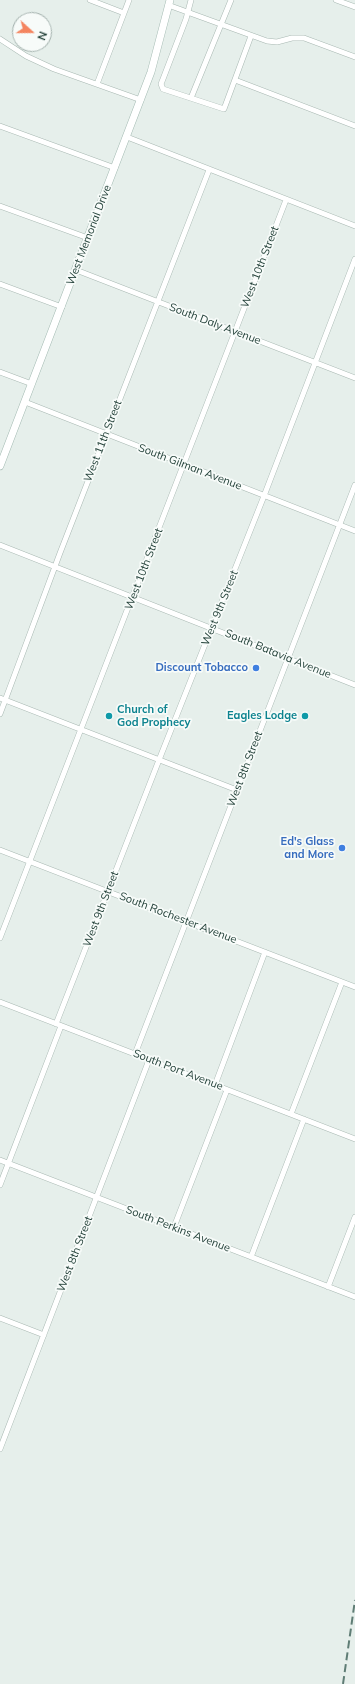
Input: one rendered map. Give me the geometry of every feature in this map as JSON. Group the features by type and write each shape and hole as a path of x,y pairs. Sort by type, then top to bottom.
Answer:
{"main road":[{"name":"West Memorial Drive","path":"0,466 141,100 151,72 169,3"}],"street":[{"path":"90,0 124,13"},
{"path":"97,84 129,0"},
{"path":"191,0 186,19 161,84 163,89 223,109 251,36"},
{"path":"191,98 231,0"},
{"path":"336,0 355,7"},
{"path":"169,3 187,12 271,42 292,38 304,38 355,58"},
{"path":"0,39 26,56 54,69 141,100"},
{"path":"234,80 355,126"},
{"path":"0,126 115,168"},
{"path":"126,137 355,226"},
{"name":"West 11th Street","path":"0,714 3,699 209,170"},
{"name":"West 10th Street","path":"0,938 286,200"},
{"path":"0,206 88,238"},
{"name":"West 9th Street","path":"0,1185 108,891 264,496 355,259"},
{"name":"South Daly Avenue","path":"76,270 355,378"},
{"path":"0,284 62,306"},
{"path":"0,372 32,384"},
{"name":"South Gilman Avenue","path":"25,402 355,531"},
{"name":"West 8th Street","path":"135,1054 355,485"},
{"name":"South Batavia Avenue","path":"0,545 355,685"},
{"path":"3,699 237,790"},
{"name":"South Rochester Avenue","path":"0,850 355,987"},
{"path":"215,1085 266,952"},
{"path":"291,1114 342,982"},
{"name":"South Port Avenue","path":"0,1002 355,1139"},
{"name":"West 8th Street","path":"0,1449 149,1060"},
{"path":"174,1227 227,1090"},
{"path":"251,1258 304,1119"},
{"name":"South Perkins Avenue","path":"0,1160 355,1297"},
{"path":"328,1287 355,1217"},
{"path":"0,1318 44,1335"}],"railway":[{"path":"343,1684 355,1600"}],"place":[{"name":"Discount Tobacco","path":"256,668"},
{"name":"Church of God Prophecy","path":"109,716"},
{"name":"Eagles Lodge","path":"305,716"},
{"name":"Ed's Glass and More","path":"342,848"}]}
